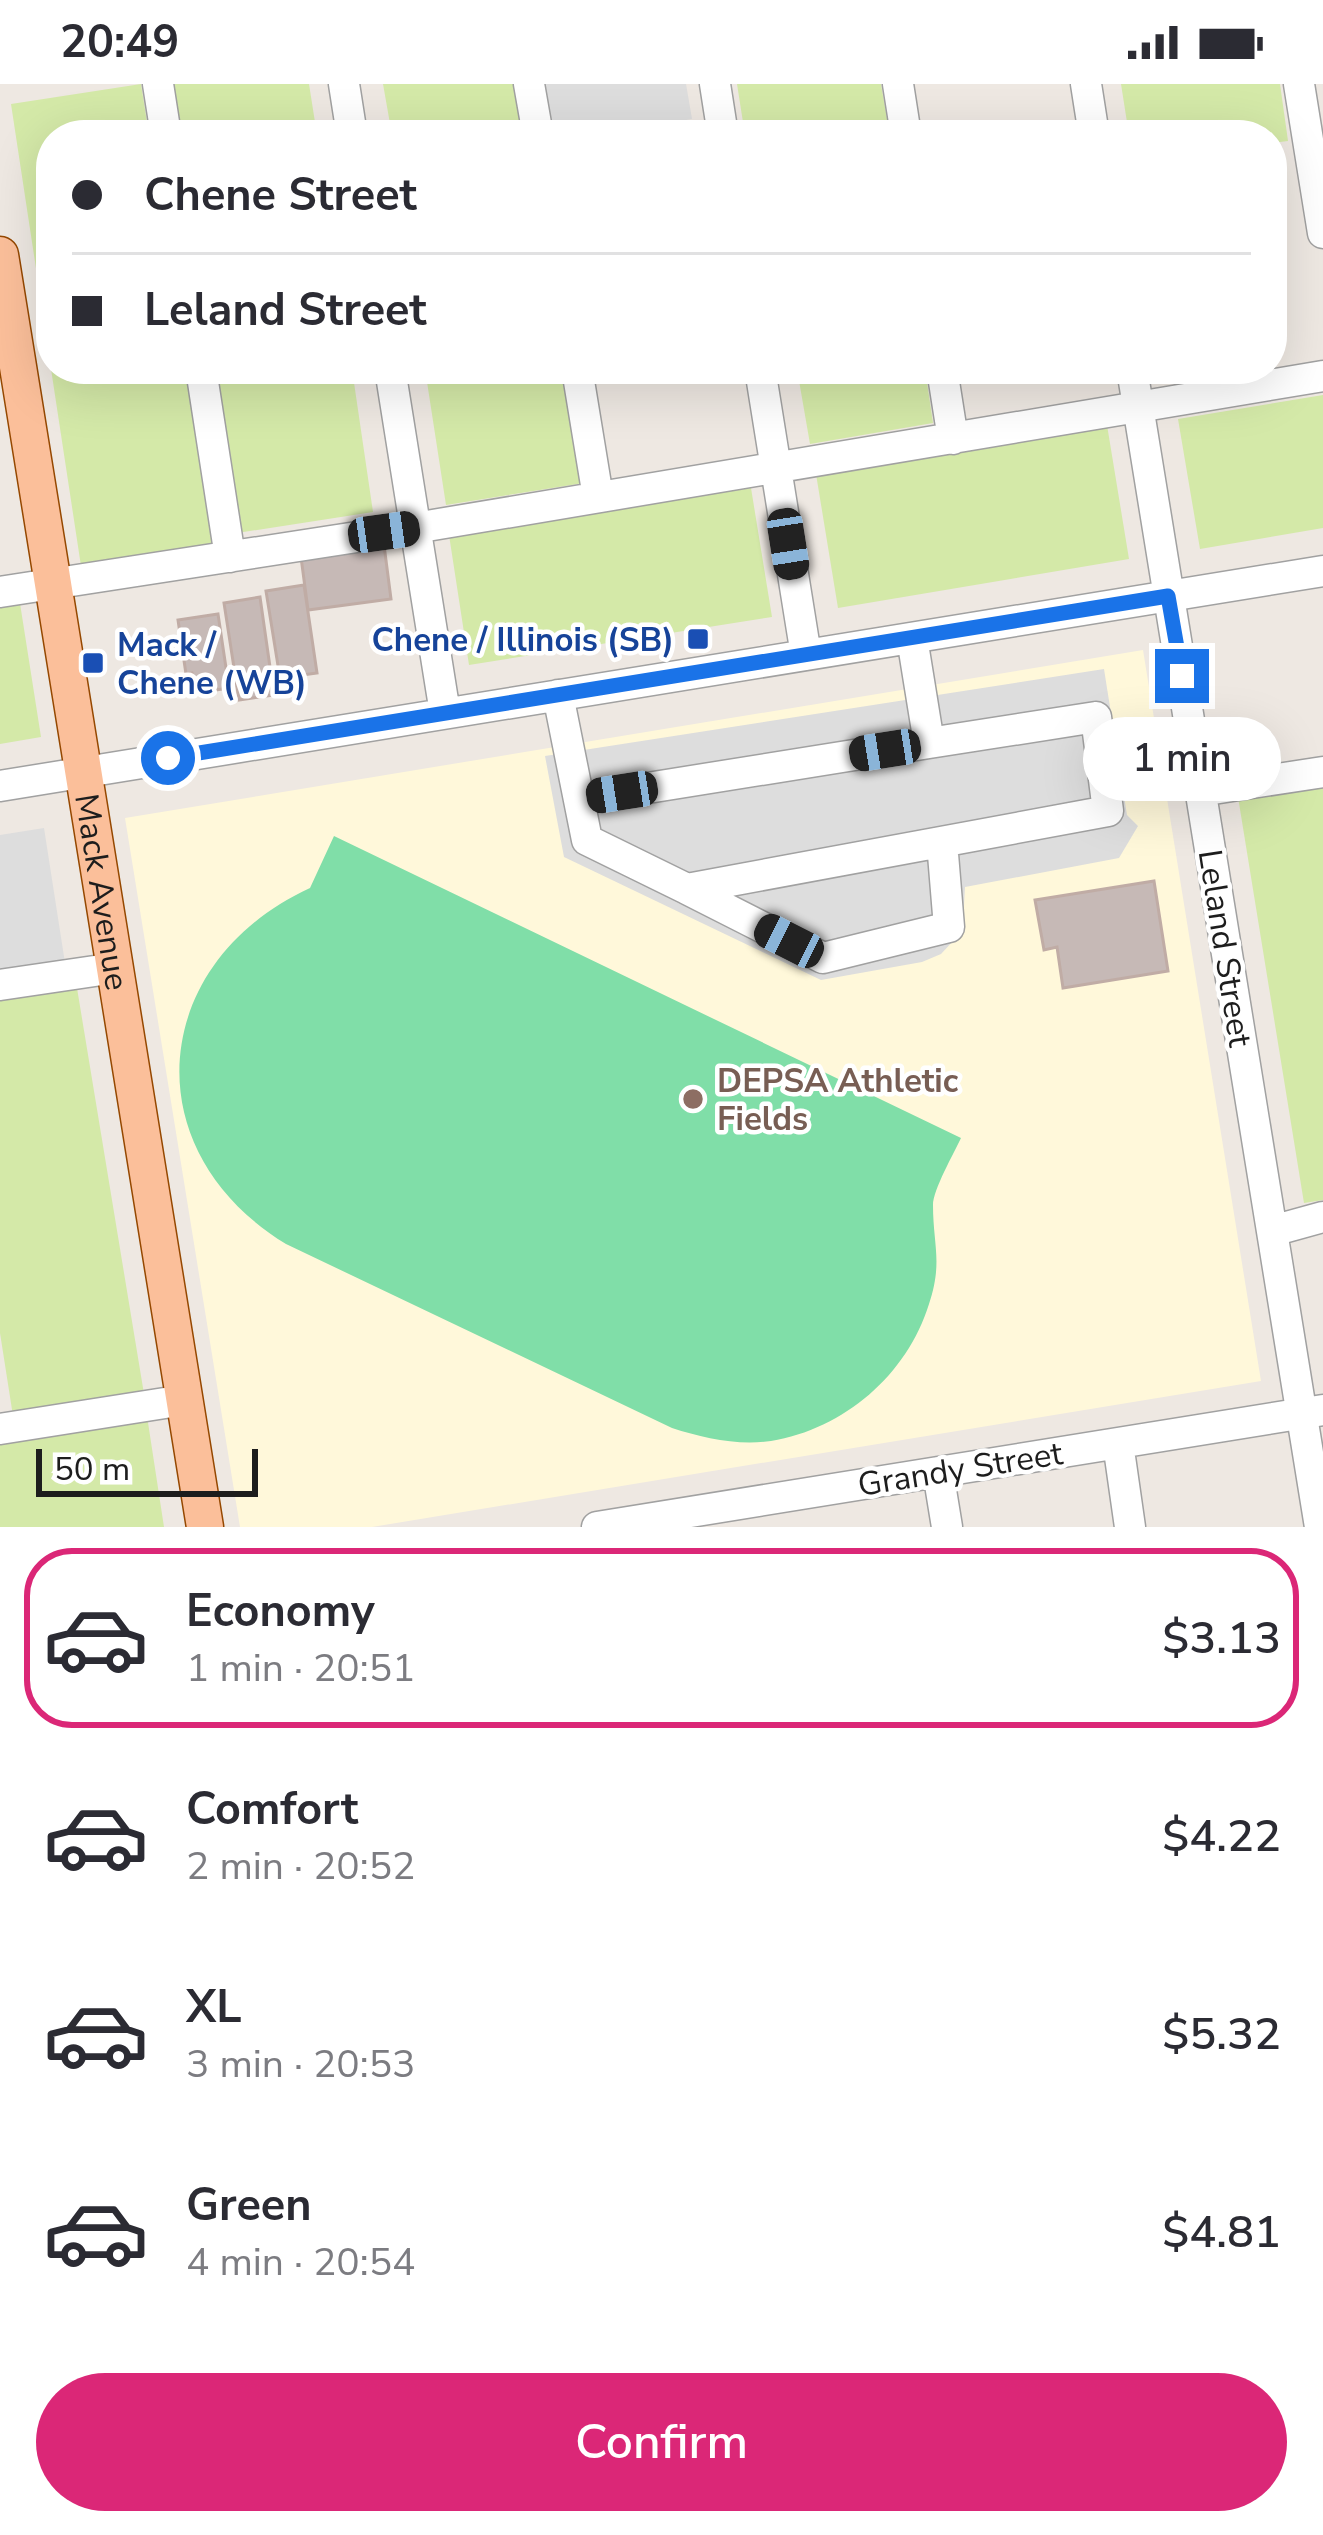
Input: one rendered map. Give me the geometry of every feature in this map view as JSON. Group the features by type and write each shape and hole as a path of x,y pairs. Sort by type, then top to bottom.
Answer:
{"main road":[{"name":"Mack Avenue","path":"0,255 205,1527"}],"street":[{"path":"158,84 164,120"},
{"path":"344,84 350,120"},
{"path":"529,84 535,120"},
{"path":"715,84 721,120"},
{"path":"898,84 904,120"},
{"path":"1086,84 1092,120"},
{"path":"1299,84 1323,233"},
{"path":"1287,382 1323,376"},
{"path":"203,384 230,556"},
{"path":"392,384 445,713"},
{"path":"579,384 598,497"},
{"path":"762,384 806,655"},
{"path":"944,384 953,439"},
{"name":"Leland Street","path":"1134,384 1272,1231 1312,1412 1320,1527"},
{"path":"0,592 415,528 1274,384"},
{"path":"0,786 1323,571"},
{"path":"912,638 929,743"},
{"path":"558,695 587,840 823,958 949,927 942,842"},
{"path":"579,799 1096,717 1108,811 687,889"},
{"path":"1200,791 1323,772"},
{"path":"0,985 115,968"},
{"path":"1272,1231 1323,1217"},
{"path":"0,1427 184,1400"},
{"name":"Grandy Street","path":"597,1527 758,1514 938,1472 1312,1412"},
{"path":"1118,1443 1130,1527"},
{"path":"938,1472 947,1527"}],"shaded area":[{"path":"545,84 686,84 692,119 686,120 551,120"},
{"name":"DEPSA Athletic Fields","path":"1143,650 1261,1381 372,1527 240,1527 125,818"},
{"path":"1104,669 1127,815 1138,826 1119,858 965,887 963,923 955,939 941,954 922,962 821,980 564,857 545,756"},
{"path":"44,828 65,963 0,973 0,835"}],"green space":[{"path":"141,84 147,120 36,120 36,268 11,104"},
{"path":"170,84 309,84 315,120 176,120"},
{"path":"383,84 517,84 523,120 389,120"},
{"path":"737,84 881,84 887,120 743,120"},
{"path":"1121,84 1280,84 1285,120 1127,120"},
{"path":"53,384 188,384 214,544 81,566"},
{"path":"215,384 354,384 373,512 237,533"},
{"path":"427,384 569,384 584,483 446,505"},
{"path":"800,384 927,384 933,423 810,444"},
{"path":"1323,395 1323,528 1200,549 1178,419"},
{"path":"1107,425 1129,559 838,608 816,474"},
{"path":"751,488 772,617 469,665 449,535"},
{"path":"19,597 41,737 0,744 0,600"},
{"path":"1323,783 1323,1200 1304,1203 1238,797"},
{"path":"334,836 961,1138 934,1198 936,1265 929,1304 905,1354 869,1395 823,1425 771,1441 721,1440 672,1428 286,1244 236,1205 202,1159 183,1110 180,1059 191,1008 217,962 256,921 310,888"},
{"path":"76,982 144,1394 13,1416 0,1333 0,994"},
{"path":"147,1416 164,1527 0,1527 0,1439"}],"building":[{"path":"1175,384 1215,384 1176,390"},
{"path":"384,545 391,599 308,610 301,557"},
{"path":"304,585 317,673 280,678 266,591"},
{"path":"260,597 274,695 239,700 224,603"},
{"path":"218,614 229,688 196,693 192,673 186,674 178,620"},
{"path":"1154,881 1168,971 1063,988 1057,947 1044,950 1035,900"}],"place":[{"name":"Chene / Illinois (SB)","path":"698,639"},
{"name":"Mack / Chene (WB)","path":"93,663"},
{"name":"DEPSA Athletic Fields","path":"693,1099"}],"route":[{"path":"168,758 1168,596 1182,676"}]}
